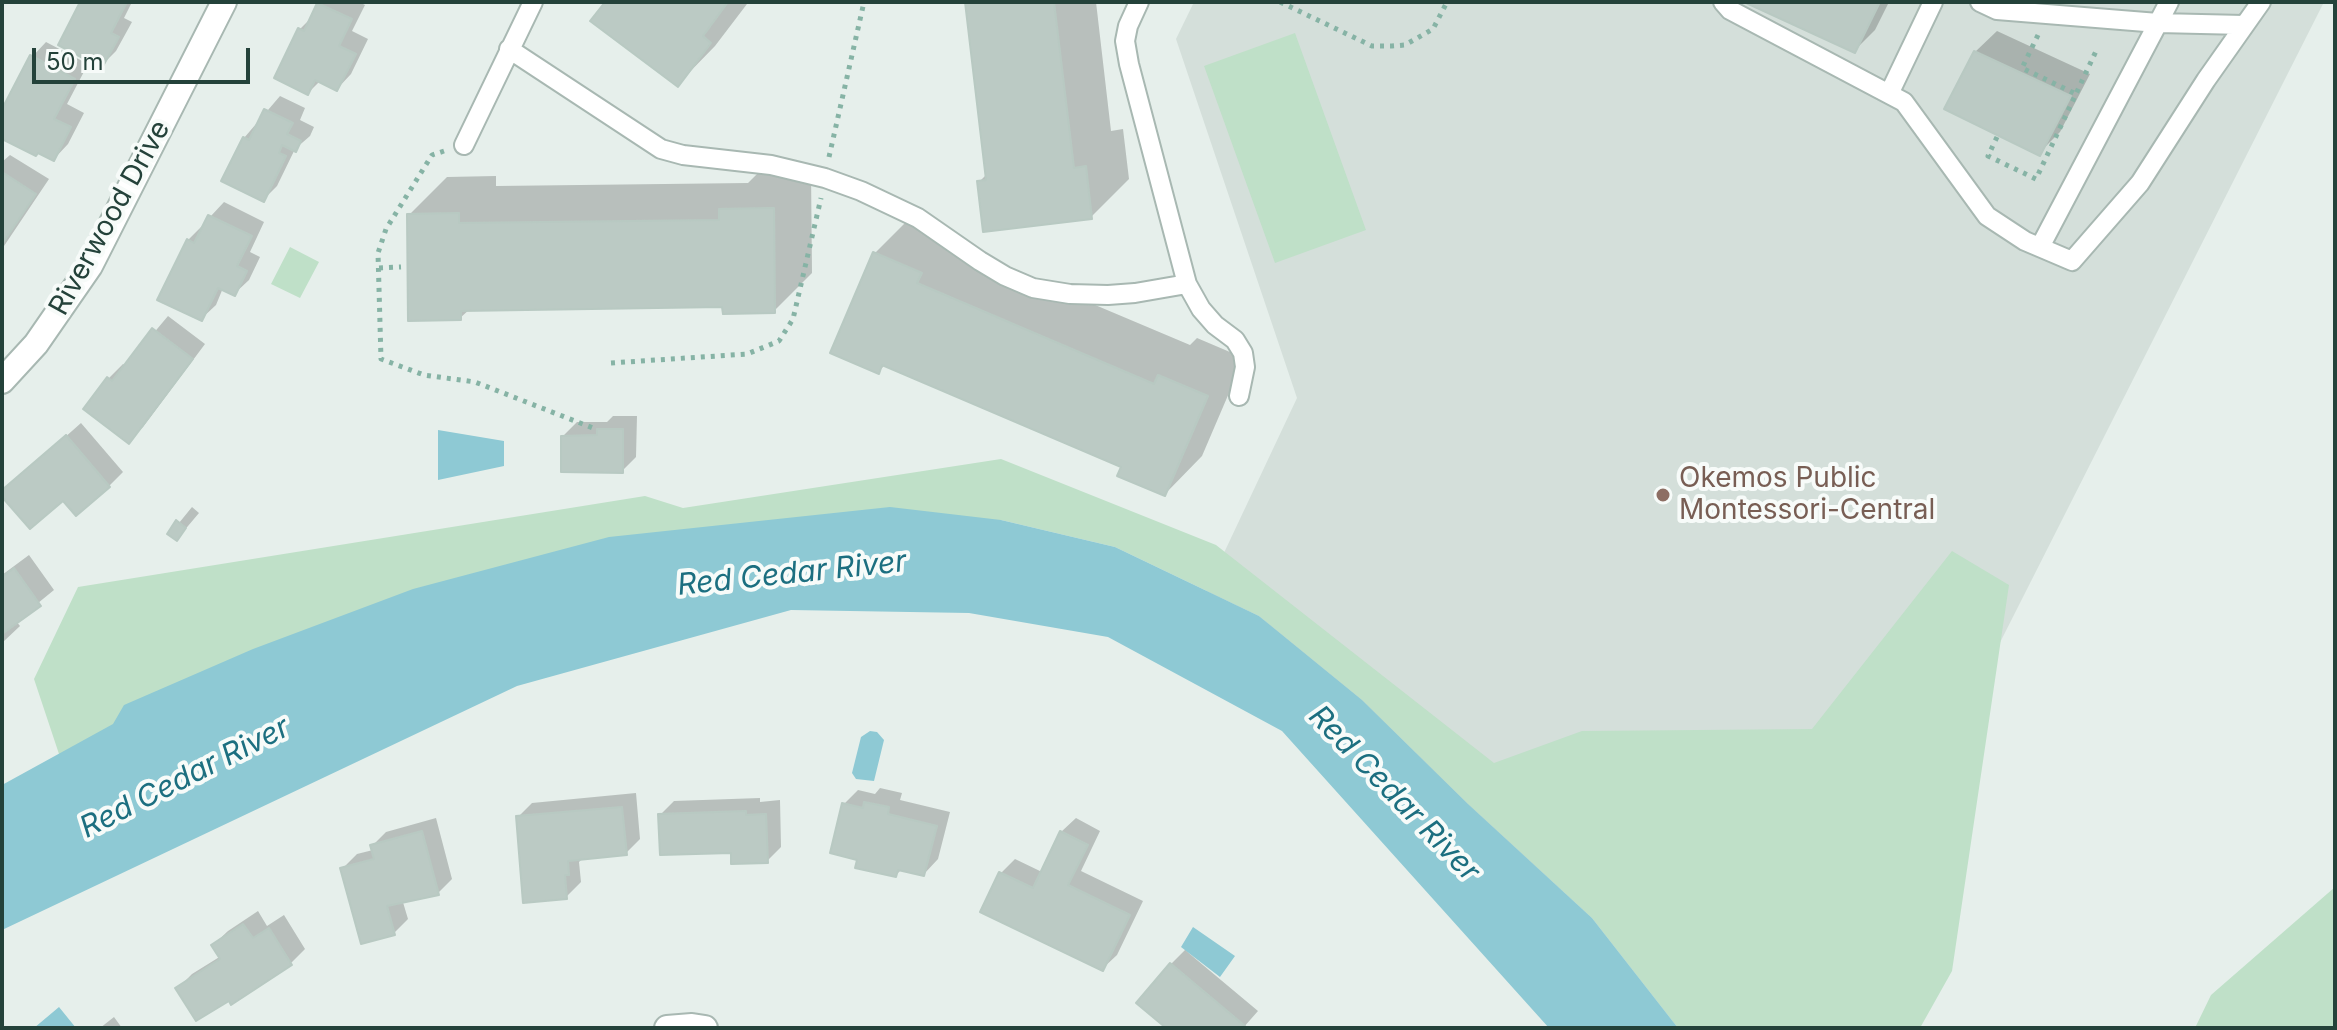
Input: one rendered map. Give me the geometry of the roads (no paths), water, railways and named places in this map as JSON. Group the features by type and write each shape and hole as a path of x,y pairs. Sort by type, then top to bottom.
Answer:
{"street":[{"name":"Riverwood Drive","path":"2,381 46,331 90,266 224,2"},
{"path":"667,1028 705,1028"}],"lane":[{"path":"464,145 533,2"},
{"path":"1139,2 1128,26 1126,53 1187,284 1201,309 1235,340 1243,353 1245,367 1239,396"},
{"path":"1723,2 1730,10 1904,102 1987,216 2025,241 2072,261 2140,183 2261,2"},
{"path":"1889,94 1933,2"},
{"path":"1980,2 1997,10 2158,23 2244,25"},
{"path":"2040,247 2169,2"},
{"path":"509,49 661,149 683,155 785,168 861,191 918,218 980,261 1033,288 1070,294 1108,295 1187,284"}],"water":[{"path":"438,430 504,441 504,466 438,480"},
{"name":"Red Cedar River","path":"890,507 1001,520 1115,547 1259,616 1362,700 1468,804 1592,918 1678,1028 1549,1028 1282,731 1108,637 969,613 791,610 517,686 2,930 2,785 113,724 124,705 253,649 413,589 609,537"},
{"path":"870,731 877,732 884,740 874,781 856,779 852,773 861,737"},
{"path":"1193,927 1235,956 1220,977 1181,947"},
{"path":"59,1007 76,1028 34,1028"}],"place":[{"name":"Okemos Public Montessori-Central","path":"1663,495"}]}
